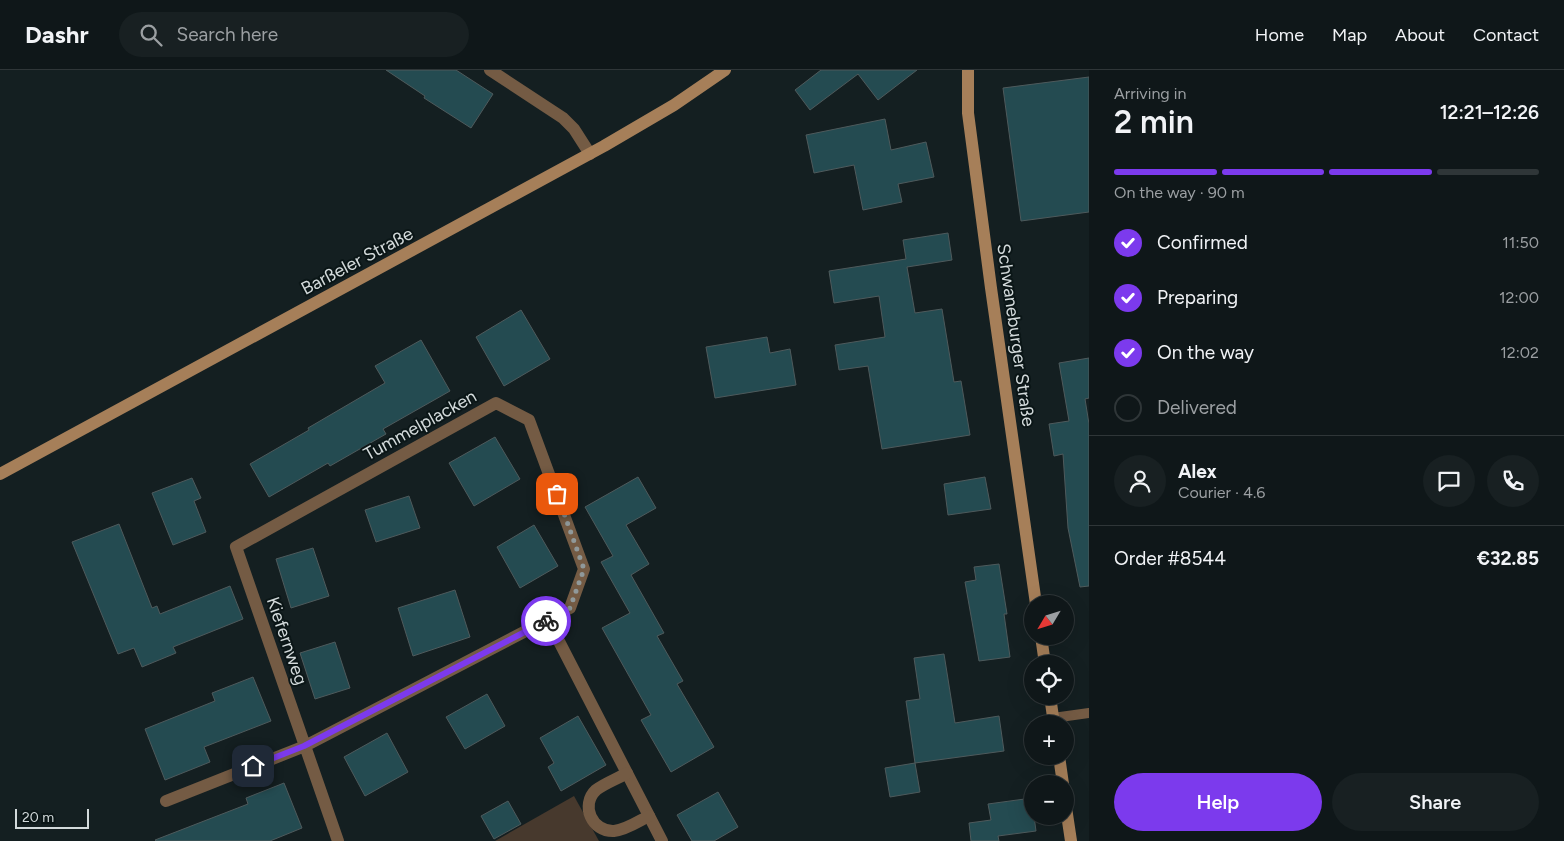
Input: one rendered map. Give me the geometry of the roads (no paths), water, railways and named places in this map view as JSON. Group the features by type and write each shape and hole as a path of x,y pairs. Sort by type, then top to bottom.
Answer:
{"main road":[{"name":"Barßeler Straße","path":"0,474 590,154 649,120 725,70"},
{"name":"Schwaneburger Straße","path":"968,70 968,113 1035,595"},
{"path":"1069,825 1071,841"}],"street":[{"path":"490,70 563,118 574,129 590,154"},
{"name":"Tummelplacken","path":"236,547 496,403 529,420 584,569 570,608 304,746"},
{"name":"Kiefernweg","path":"236,547 338,841"},
{"path":"548,620 662,841"},
{"path":"166,801 304,746"},
{"path":"627,774 597,789 589,801 588,809 590,816 599,828 614,831 649,816"}],"lane":[{"path":"1074,716 1089,713"}]}
